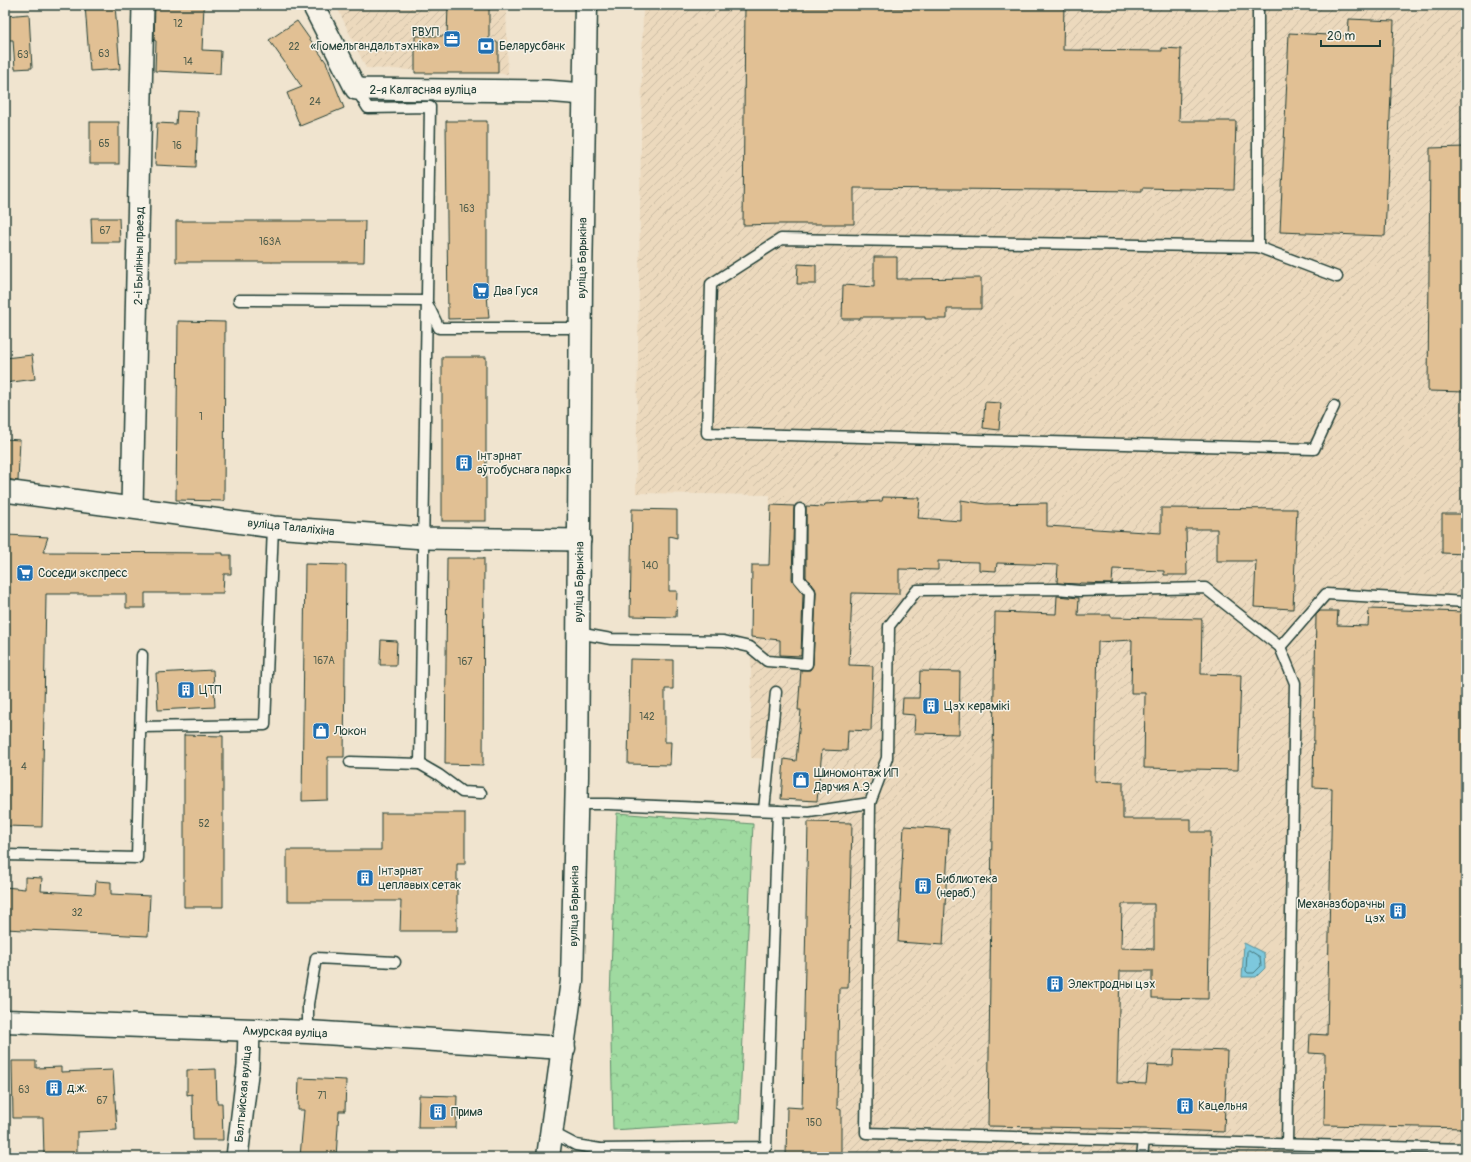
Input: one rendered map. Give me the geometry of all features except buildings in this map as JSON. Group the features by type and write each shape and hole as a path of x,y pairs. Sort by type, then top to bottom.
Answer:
{"main road":[{"name":"вуліца Барыкіна","path":"548,1157 553,1133 572,981 580,540 581,328 586,5"},
{"name":"Амурская вуліца","path":"5,1021 308,1032 564,1048"}],"street":[{"name":"2-і Былінны праезд","path":"132,507 143,5"},
{"name":"2-я Калгасная вуліца","path":"313,5 356,90 546,91 584,94"},
{"name":"вуліца Талаліхіна","path":"5,491 273,526 424,538 580,540"},
{"name":"Балтыйская вуліца","path":"237,1157 248,1066 248,1030"}],"lane":[{"path":"1258,5 1258,247"},
{"path":"356,90 368,108 430,107 420,764"},
{"path":"1334,406 1314,449 707,433 711,284 781,239 1258,247 1337,277"},
{"path":"239,300 426,301"},
{"path":"426,301 439,328 581,328"},
{"path":"578,633 611,639 724,641 750,647 767,662 807,664 810,592 799,579 800,509"},
{"path":"141,727 265,725 273,526"},
{"path":"1287,1144 1295,683 1280,647 1205,588 1079,591 1057,589 917,590 889,626 887,758 870,803 866,1132 1144,1140 1287,1144 1430,1148 1466,1149"},
{"path":"1280,647 1326,594 1466,602"},
{"path":"5,855 137,858 142,655"},
{"path":"764,810 776,692"},
{"path":"350,762 420,764 439,775 462,792 481,793"},
{"path":"576,804 809,812 870,803"},
{"path":"553,1133 576,1145 600,1149 766,1147 778,811"},
{"path":"308,1032 308,1004 316,958 396,962"},
{"path":"1142,1157 1144,1140"},
{"path":"1423,1157 1430,1148"}],"shaded area":[{"name":"РВУП «Гомельгандальтэхніка»","path":"336,5 506,5 508,74 366,68"},
{"path":"643,5 1466,5 1466,1157 786,1157 787,1107 802,1107 809,801 781,799 784,759 751,758 752,565 769,565 770,495 636,493"}],"green space":[{"path":"617,813 753,824 739,1122 613,1130 610,997"}],"water":[{"path":"1244,943 1264,953 1265,968 1256,977 1242,977"}],"place":[{"name":"РВУП «Гомельгандальтэхніка»","path":"452,39"},
{"name":"Беларусбанк","path":"486,46"},
{"name":"Два Гуся","path":"481,291"},
{"name":"Інтэрнат аўтобуснага парка","path":"464,463"},
{"name":"Соседи экспресс","path":"25,573"},
{"name":"ЦТП","path":"186,690"},
{"name":"Цэх керамікі","path":"931,706"},
{"name":"Локон","path":"321,731"},
{"name":"Шиномонтаж ИП Дарчия А.Э.","path":"801,780"},
{"name":"Інтэрнат цеплавых сетак","path":"365,878"},
{"name":"Библиотека (нераб.)","path":"923,886"},
{"name":"Механазборачны цэх","path":"1398,911"},
{"name":"Электродны цэх","path":"1055,984"},
{"name":"д.ж.","path":"54,1088"},
{"name":"Кацельня","path":"1185,1106"},
{"name":"Прима","path":"438,1112"}]}
